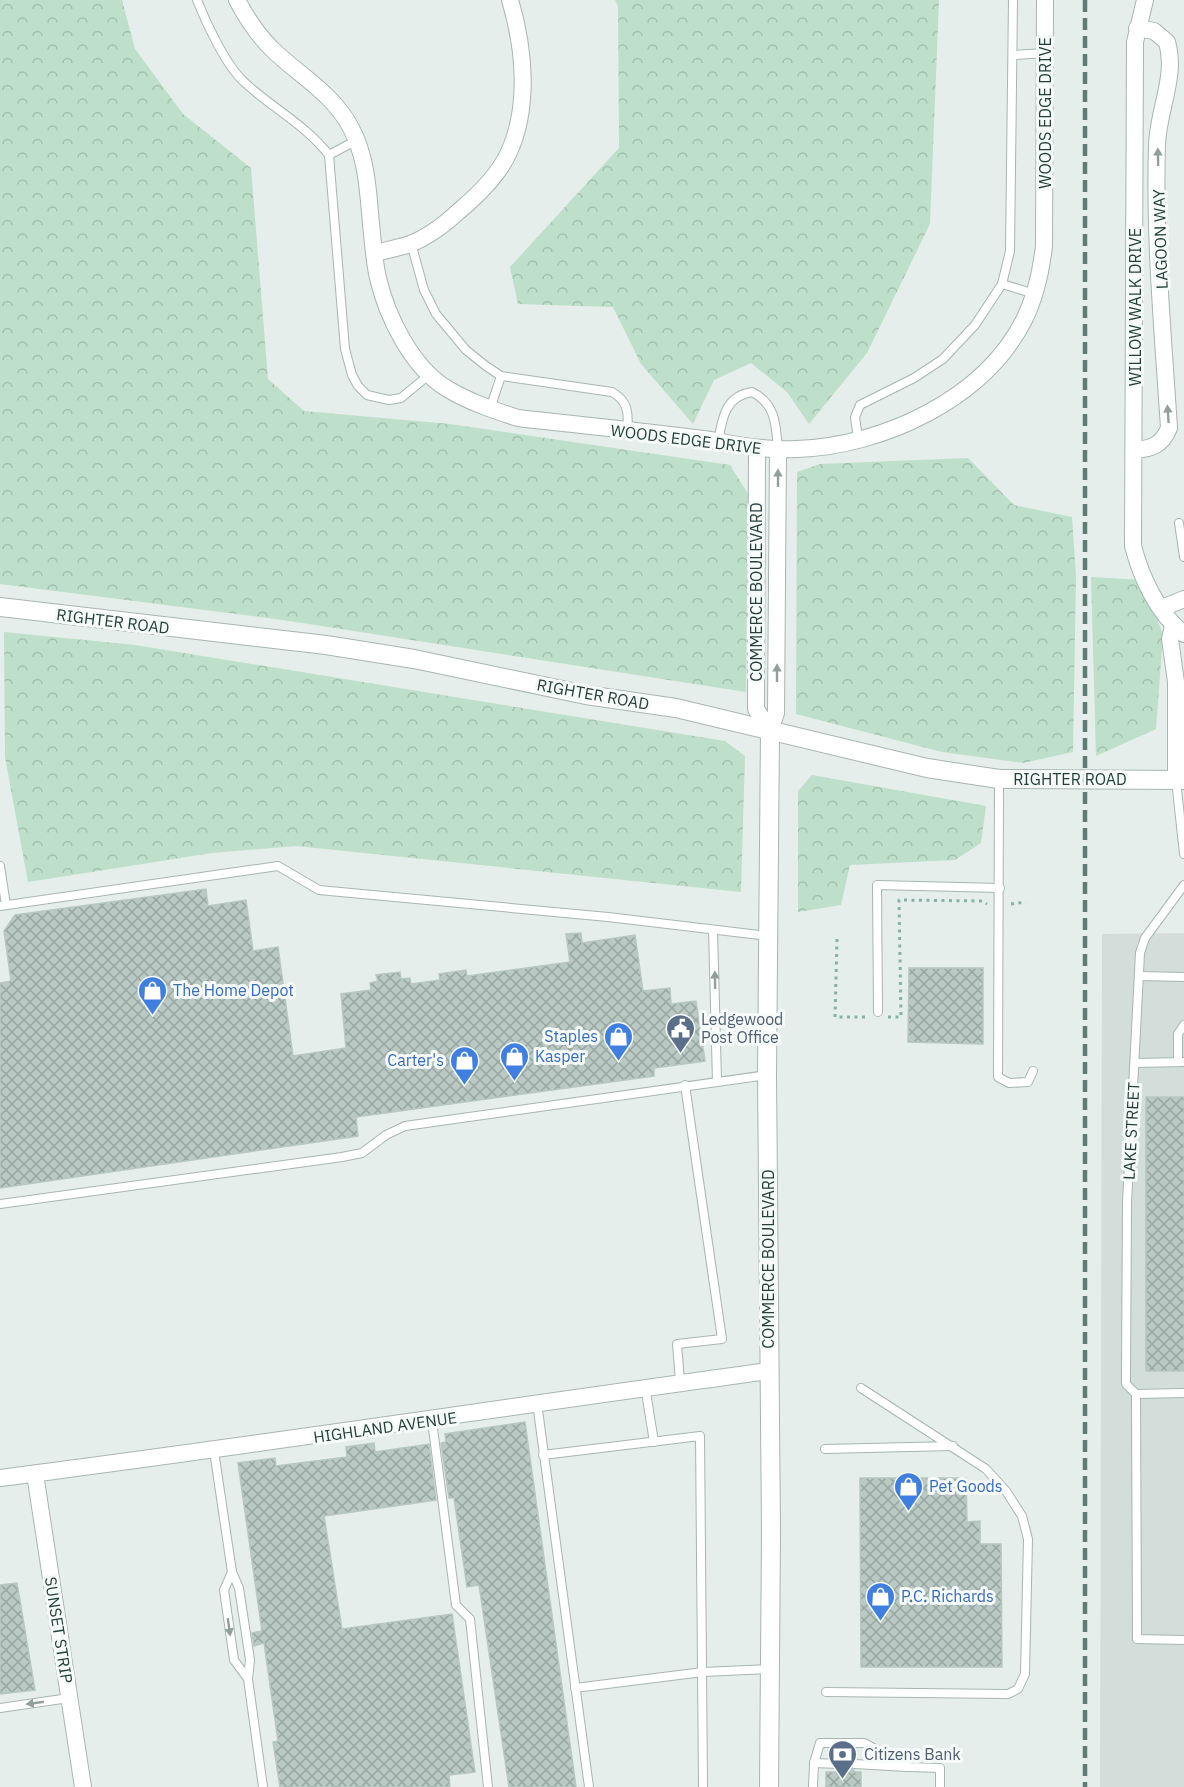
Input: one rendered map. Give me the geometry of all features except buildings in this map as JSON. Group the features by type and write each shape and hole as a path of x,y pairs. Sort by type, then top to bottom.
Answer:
{"street":[{"name":"WOODS EDGE DRIVE","path":"237,0 249,22 270,48 334,102 357,140 364,156 378,278 386,306 403,338 430,374 445,388 490,409 518,418 778,450 800,449 858,439 910,422 953,397 973,382 1004,350 1016,333 1035,294 1044,246 1045,0"},
{"path":"375,253 411,243 444,225 476,196 509,153 517,129 523,78 518,30 510,0"},
{"name":"WILLOW WALK DRIVE","path":"1145,0 1137,28 1133,546 1139,569 1162,608 1179,629 1170,639 1176,682 1180,780"},
{"name":"LAGOON WAY","path":"1134,450 1150,449 1160,443 1169,428 1161,282 1157,144 1163,102 1171,73 1167,42 1154,31 1137,28"},
{"name":"COMMERCE BOULEVARD","path":"757,449 756,709 770,730"},
{"name":"COMMERCE BOULEVARD","path":"769,1787 767,1075 770,730 776,713 778,450"},
{"path":"1162,608 1184,599"},
{"name":"RIGHTER ROAD","path":"0,607 326,645 392,655 586,695 676,708 927,768 999,779 1180,780"},
{"name":"HIGHLAND AVENUE","path":"0,1478 432,1421 537,1402 680,1381 769,1371"},
{"name":"SUNSET STRIP","path":"35,1474 83,1787"}],"lane":[{"path":"197,0 207,25 241,79 315,137 329,155 345,349 352,375 358,386 367,395 389,400 401,398 430,374"},
{"path":"858,439 855,417 860,405 914,378 943,359 975,325 1002,284 1010,251 1013,0"},
{"path":"1014,55 1046,53"},
{"path":"329,155 357,140"},
{"path":"411,243 424,290 436,314 466,350 501,376 612,392 621,397 626,404 627,431"},
{"path":"1002,284 1035,294"},
{"path":"490,409 501,376"},
{"path":"718,442 722,416 730,402 741,394 752,392 770,405 775,419 778,450"},
{"path":"1179,523 1184,557"},
{"path":"999,779 998,1077 1009,1083 1028,1082 1033,1071"},
{"path":"1180,780 1177,810 1184,854"},
{"path":"0,866 3,905 278,866 319,890 597,916 769,936"},
{"path":"878,1012 877,885 1000,888"},
{"name":"LAKE STREET","path":"1184,885 1145,938 1140,953 1127,1226 1126,1375 1126,1384 1134,1392 1137,1639 1184,1640"},
{"path":"713,930 717,1081"},
{"path":"1139,976 1184,977"},
{"path":"1135,1063 1181,1062 1178,1034 1184,1025"},
{"path":"0,1204 342,1157 362,1153 386,1135 405,1126 767,1075"},
{"path":"680,1381 677,1344 722,1339 685,1085"},
{"path":"645,1386 654,1442"},
{"path":"826,1692 1008,1694 1022,1684 1025,1674 1028,1539 1022,1516 1006,1491 986,1469 954,1446 861,1388"},
{"path":"1134,1392 1184,1393"},
{"path":"537,1402 589,1787"},
{"path":"432,1421 456,1605 470,1619 488,1787"},
{"path":"543,1455 700,1436 703,1787"},
{"path":"825,1449 954,1446"},
{"path":"214,1451 232,1572 239,1588 250,1660 248,1679 263,1787"},
{"path":"232,1572 224,1590 234,1660 248,1679"},
{"path":"575,1688 703,1672 770,1669"},
{"path":"0,1708 69,1698"},
{"path":"813,1787 814,1763 820,1743 864,1743 909,1767"},
{"path":"814,1763 838,1764"},
{"path":"855,1764 940,1768 940,1787"}],"path":[{"path":"837,939 835,1017 900,1017 898,900 982,901 987,905"}],"shaded area":[{"path":"1184,933 1184,1787 1100,1787 1102,934"}],"green space":[{"path":"0,0 122,0 135,49 183,114 251,168 268,379 304,411 450,424 730,465 748,494 746,692 283,620 0,584"},
{"path":"615,0 939,0 930,224 867,353 809,424 787,392 751,363 714,380 693,424 641,364 613,307 518,304 510,267 619,148 618,6"},
{"path":"968,458 1014,505 1072,517 1076,576 1073,752 1023,763 942,752 796,714 797,472 820,464"},
{"path":"1091,577 1143,580 1163,635 1156,729 1096,756"},
{"path":"4,632 135,645 725,741 745,756 741,892 296,846 212,853 28,882 5,757"},
{"path":"812,775 986,806 981,843 955,860 850,865 841,905 798,912 798,791"}],"railway":[{"path":"1085,0 1085,1787"}],"place":[{"name":"The Home Depot","path":"152,1016"},
{"name":"Ledgewood Post Office","path":"680,1054"},
{"name":"Staples","path":"619,1062"},
{"name":"Kasper","path":"514,1082"},
{"name":"Carter's","path":"465,1086"},
{"name":"Pet Goods","path":"908,1512"},
{"name":"P.C. Richards","path":"880,1622"},
{"name":"Citizens Bank","path":"843,1780"}]}
